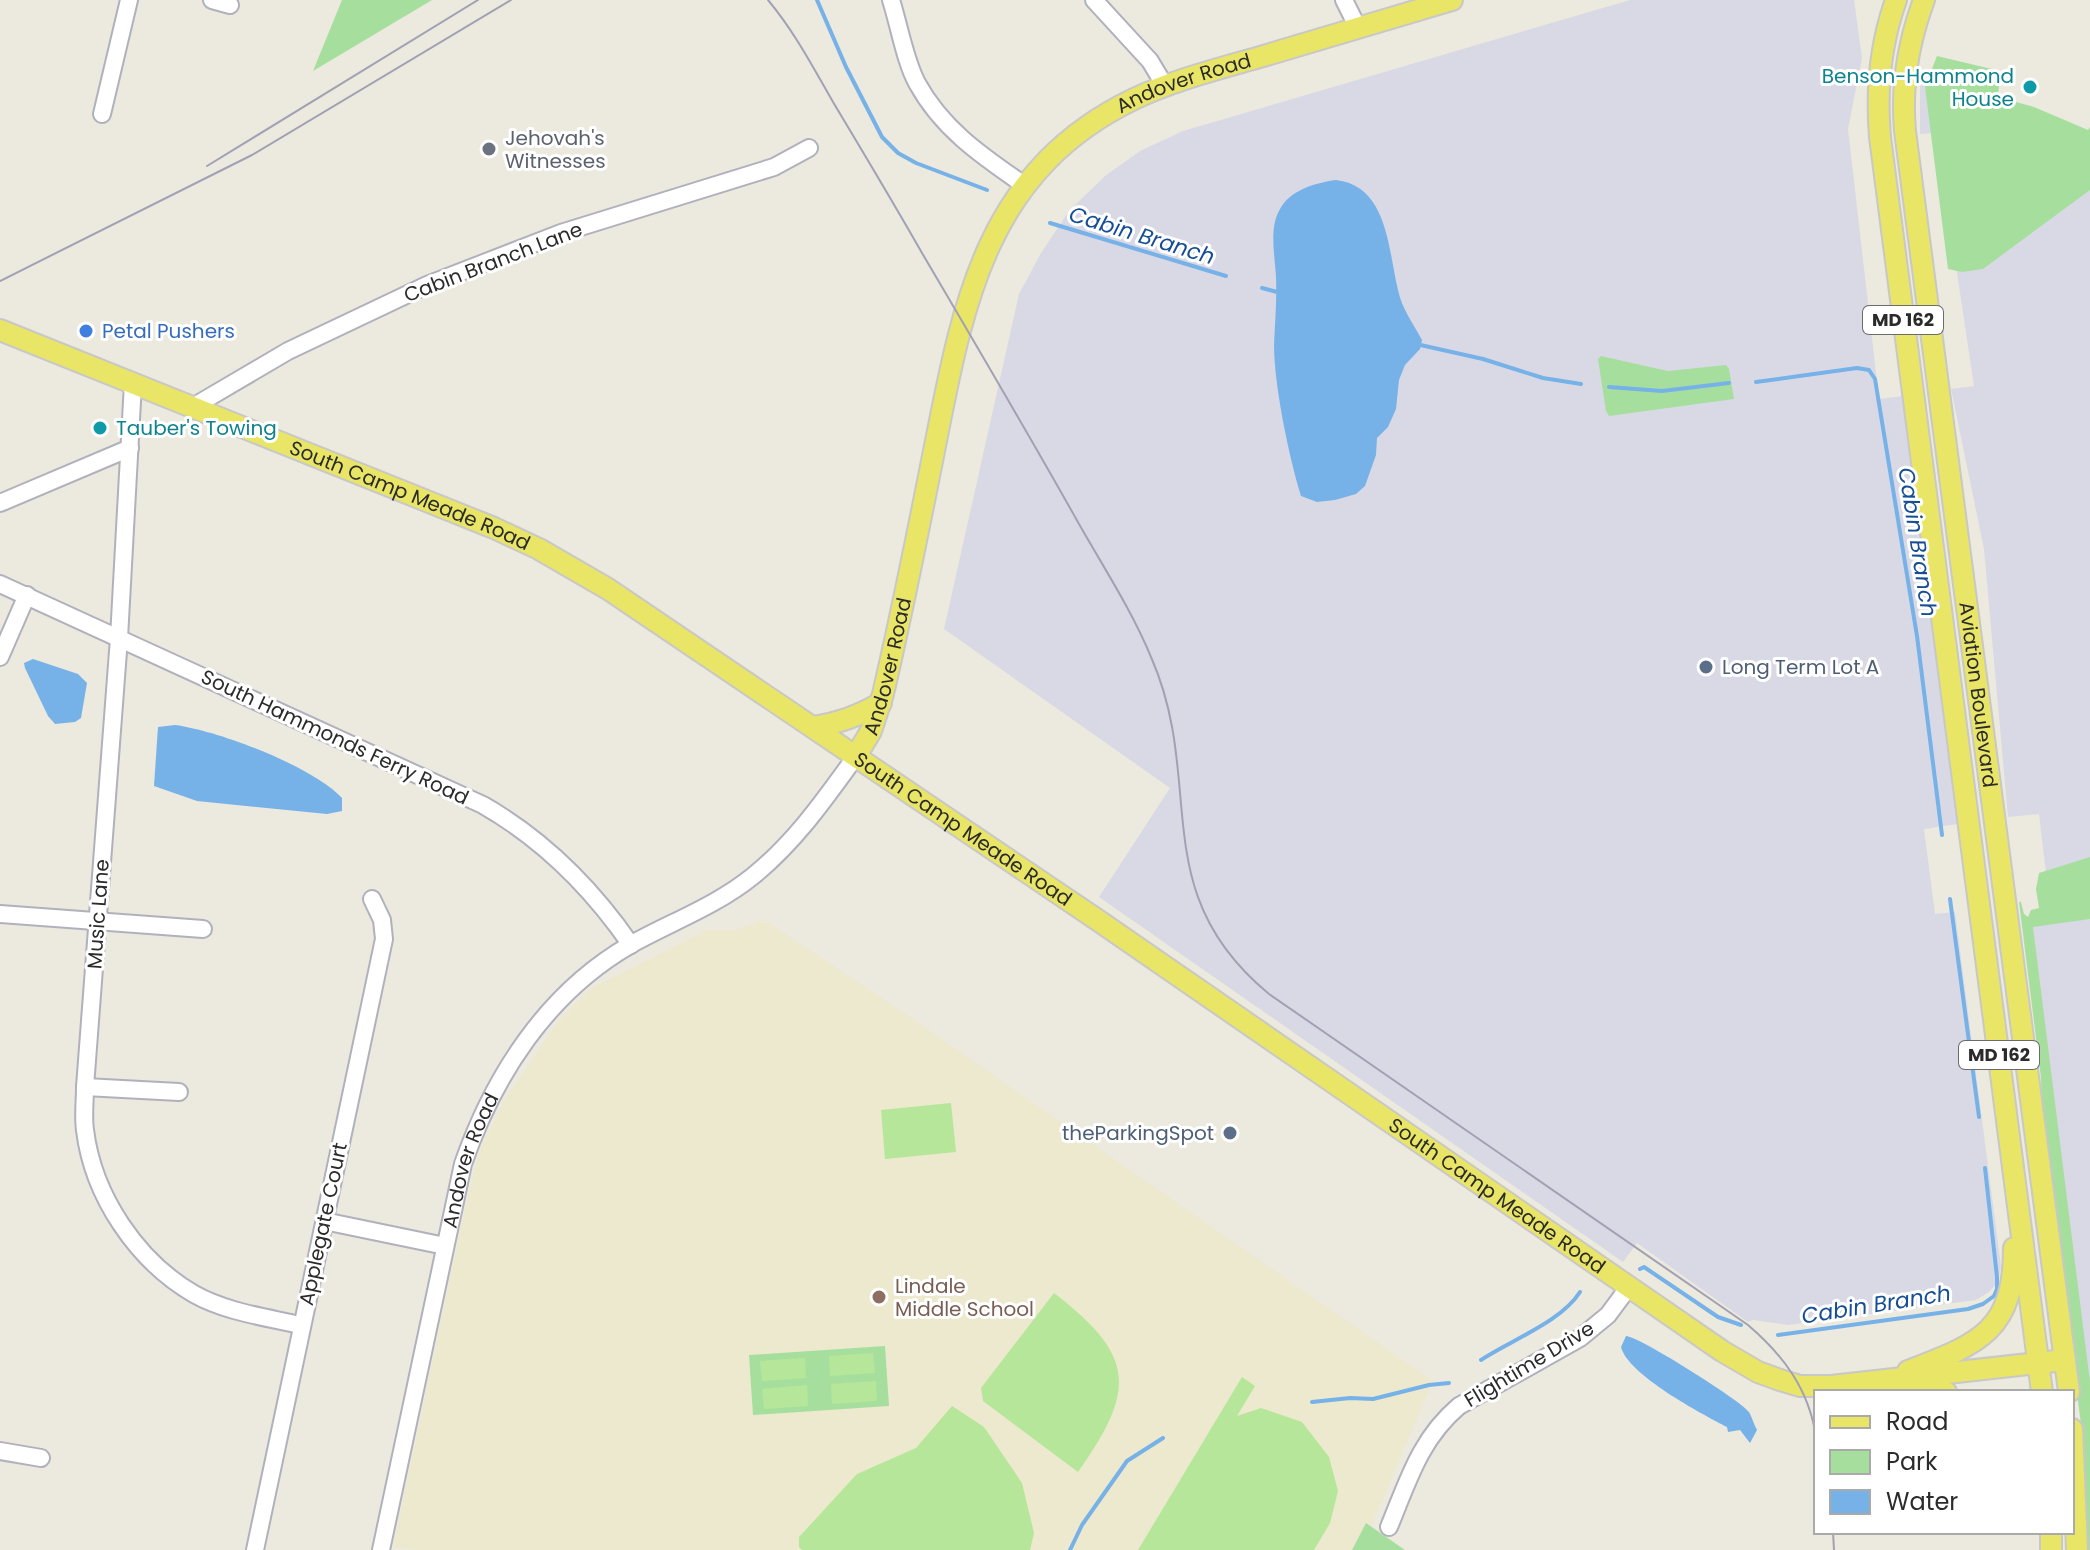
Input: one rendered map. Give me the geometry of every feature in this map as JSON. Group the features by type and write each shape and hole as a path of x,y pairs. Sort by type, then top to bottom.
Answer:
{"main road":[{"name":"Andover Road","path":"856,756 871,731 881,703 973,282 990,240 1024,185 1097,120 1165,86 1452,0"},
{"name":"Aviation Boulevard","path":"1896,0 1881,61 1878,116 2042,1390"},
{"name":"Aviation Boulevard","path":"1924,0 1908,54 1904,115 2069,1390"},
{"path":"1903,322 1932,341"},
{"name":"South Camp Meade Road","path":"0,330 456,512 539,549 608,589 856,756 1722,1351 1758,1372 1809,1387 1883,1381"},
{"path":"813,727 848,720 881,703"},
{"path":"1883,1381 1969,1346 1998,1319 2012,1285 2014,1172"},
{"path":"1883,1381 2065,1360"},
{"path":"1883,1381 1935,1390"},
{"path":"2074,1477 2077,1550"}],"street":[{"path":"102,114 129,0"},
{"path":"212,0 230,5"},
{"path":"891,0 916,81 942,120 967,145 1024,185"},
{"path":"1094,0 1150,61 1165,86"},
{"path":"1344,0 1358,28"},
{"name":"Cabin Branch Lane","path":"191,408 288,351 427,285 561,233 774,167 809,148"},
{"name":"Music Lane","path":"133,383 119,638 85,1087 85,1129 91,1162 107,1199 141,1251 195,1295 235,1311 300,1325"},
{"path":"0,503 130,448"},
{"name":"South Hammonds Ferry Road","path":"0,584 483,805 511,821 573,872 631,945"},
{"path":"0,657 27,595"},
{"name":"Andover Road","path":"381,1550 463,1164 475,1130 509,1064 534,1030 567,994 631,945 696,913 751,878 782,851 809,821 856,756"},
{"name":"Applegate Court","path":"255,1550 300,1325 384,939 382,920 372,899"},
{"path":"0,914 203,929"},
{"path":"85,1087 179,1092"},
{"path":"324,1221 445,1246"},
{"name":"Flightime Drive","path":"1389,1527 1420,1454 1442,1420 1459,1406 1580,1338 1608,1315 1628,1288"},
{"path":"0,1451 41,1458"}],"shaded area":[{"path":"1630,0 1854,0 1862,58 1848,129 1879,399 1904,396 1958,824 1924,829 1935,914 1955,912 2001,1266 1998,1282 1976,1300 1788,1325 1748,1322 1637,1243 1623,1262 1099,897 1170,788 944,629 1019,294 1069,211 1105,176 1140,151 1183,131"},
{"path":"1920,82 2090,145 2090,1409 2031,924 2049,899 2039,814 2008,817 1984,549 1951,389 1974,386 1936,133 1920,134"},
{"name":"Lindale Middle School","path":"764,920 897,1008 1433,1381 1361,1550 419,1550 393,1547 480,1149 505,1099 560,1019 590,989 707,930 735,930"}],"green space":[{"path":"342,0 432,0 313,71"},
{"path":"1937,56 2000,71 1998,97 2034,107 2088,130 2090,127 2090,190 1983,269 1962,272 1948,269 1925,87"},
{"path":"1601,356 1668,371 1726,365 1734,399 1609,416 1598,359"},
{"path":"2090,857 2090,919 2033,927 2090,1382 2090,1550 2086,1550 2081,1424 2043,1137 2041,1078 2019,902 2028,917 2031,910 2039,908 2036,889 2039,873"},
{"path":"951,1103 956,1152 885,1159 881,1110"},
{"path":"1054,1293 1100,1336 1113,1356 1118,1375 1118,1396 1110,1418 1078,1472 983,1401 981,1388"},
{"path":"885,1346 889,1406 753,1415 749,1355"},
{"path":"873,1353 875,1373 830,1376 829,1356"},
{"path":"805,1358 806,1378 762,1381 760,1361"},
{"path":"1242,1377 1255,1386 1237,1416 1261,1408 1302,1422 1329,1457 1338,1491 1330,1523 1314,1550 1138,1550"},
{"path":"876,1381 877,1401 832,1404 831,1384"},
{"path":"807,1385 808,1406 764,1409 762,1389"},
{"path":"952,1406 984,1427 1022,1483 1034,1533 1030,1550 802,1550 799,1547 799,1537 857,1474 916,1448"},
{"path":"1366,1523 1405,1550 1352,1550"}],"water":[{"path":"1336,180 1353,185 1366,194 1376,207 1388,239 1400,297 1422,340 1420,349 1405,365 1399,380 1396,409 1388,427 1377,438 1376,455 1365,486 1356,494 1317,502 1301,496 1279,400 1274,345 1276,286 1273,235 1279,211 1289,198 1311,186"},
{"path":"33,659 78,674 87,683 81,718 75,722 55,724 48,716 25,668 24,663"},
{"path":"175,725 215,734 288,762 342,798 342,811 327,814 197,801 154,786 158,727"},
{"path":"1626,1336 1669,1357 1742,1405 1749,1412 1757,1430 1750,1443 1740,1430 1728,1432 1727,1427 1667,1393 1637,1369 1621,1347"}],"waterway":[{"name":"Cabin Branch","path":"817,0 846,67 882,137 898,153 916,163 987,190"},
{"name":"Cabin Branch","path":"1050,223 1226,276"},
{"name":"Cabin Branch","path":"1262,288 1281,293"},
{"name":"Cabin Branch","path":"1416,344 1483,359 1543,378 1581,384"},
{"name":"Cabin Branch","path":"1756,382 1857,368 1869,370 1875,379 1917,636 1942,835"},
{"name":"Cabin Branch","path":"1609,387 1662,391 1729,383"},
{"name":"Cabin Branch","path":"1950,899 1979,1117"},
{"name":"Cabin Branch","path":"1778,1335 1968,1309 1994,1296 1997,1277 1985,1168"},
{"name":"Cabin Branch","path":"1640,1269 1644,1267 1718,1317 1741,1325"},
{"name":"Cabin Branch","path":"1481,1360 1548,1321 1572,1303 1580,1292"},
{"name":"Cabin Branch","path":"1312,1402 1373,1399 1449,1383"},
{"name":"Cabin Branch","path":"1070,1550 1082,1525 1127,1461 1163,1438"}],"tram line":[{"path":"207,166 478,0"},
{"path":"0,281 252,155 511,0"},
{"path":"768,0 803,50 889,196 1143,640 1167,704 1191,876 1206,916 1230,955 1269,994 1748,1325 1772,1348 1792,1374 1801,1388 1814,1426"},
{"path":"1833,1534 1834,1550"}],"place":[{"name":"Benson-Hammond House","path":"2030,87"},
{"name":"Jehovah's Witnesses","path":"489,149"},
{"name":"Petal Pushers","path":"86,331"},
{"name":"Tauber's Towing","path":"100,428"},
{"name":"Long Term Lot A","path":"1706,667"},
{"name":"theParkingSpot","path":"1230,1133"},
{"name":"Lindale Middle School","path":"879,1297"}]}
